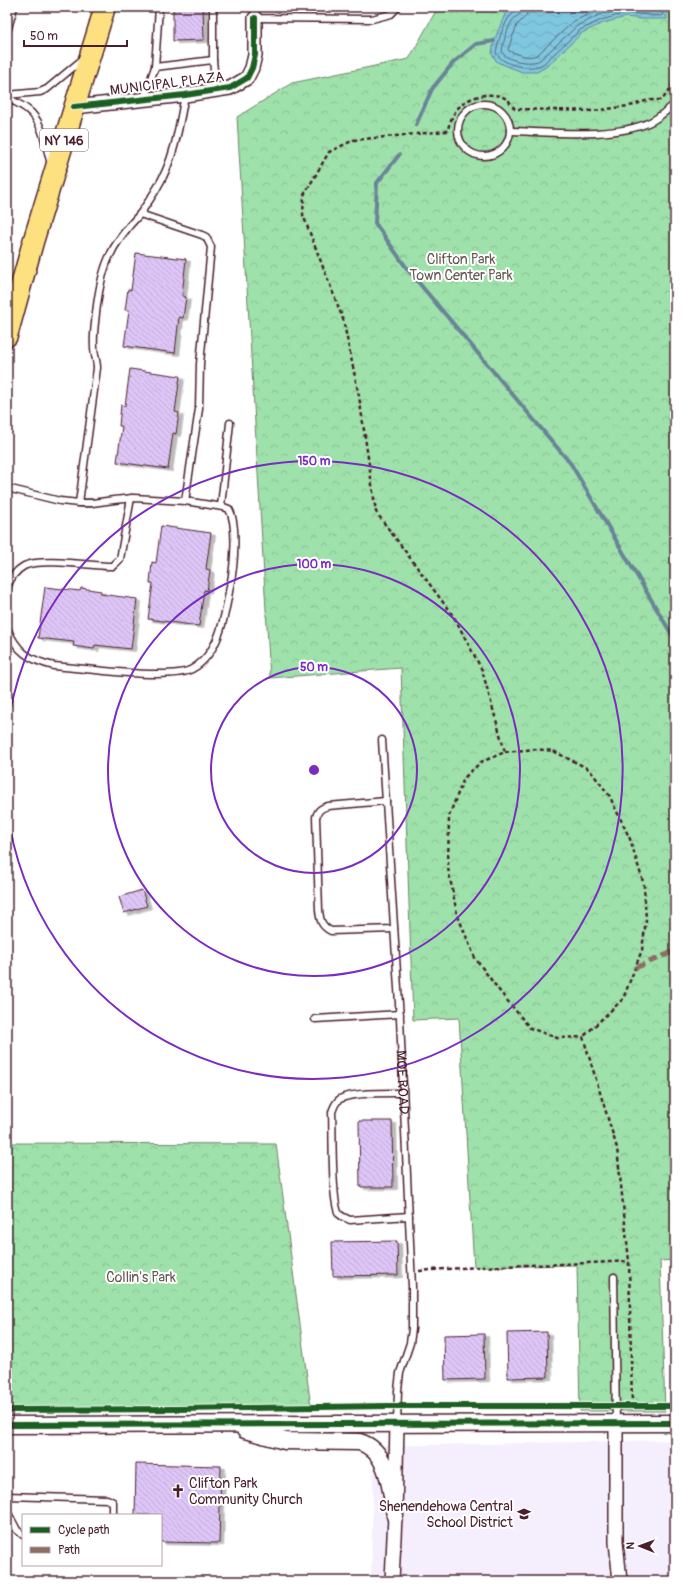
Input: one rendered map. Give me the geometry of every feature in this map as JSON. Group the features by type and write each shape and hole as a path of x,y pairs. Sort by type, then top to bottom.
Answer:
{"main road":[{"name":"NY 146","path":"7,336 54,173 105,7"}],"street":[{"name":"MUNICIPAL PLAZA","path":"74,107 185,95 230,88 247,78 252,68 254,56 255,12"},
{"path":"392,1581 398,1423"},
{"path":"7,1425 675,1423"},
{"path":"616,1424 616,1542 620,1581"},
{"path":"228,1425 285,1441 359,1442 365,1444 377,1453 386,1470 395,1516"}],"lane":[{"path":"7,32 14,7"},
{"path":"144,99 156,67 159,7"},
{"path":"213,7 213,60 216,90"},
{"path":"255,12 372,19 391,14 398,7"},
{"path":"7,96 40,92 47,89 90,53"},
{"path":"156,67 213,60"},
{"path":"79,503 97,368 94,338 99,287 104,268 111,251 125,230 140,214 158,187 169,162 178,134 185,95"},
{"path":"7,96 29,111 37,121 54,173"},
{"path":"486,104 498,108 505,114 509,122 510,131 508,140 504,147 490,156 482,156 467,150 461,144 457,129 460,119 465,111 472,106 486,104"},
{"path":"510,131 597,133 632,130 652,122 675,104"},
{"path":"140,214 202,234 206,237 211,247 201,357 200,400 185,501"},
{"path":"221,506 230,423"},
{"path":"7,488 60,501 79,503 92,504 132,498 185,501 221,506 229,509 233,516 234,548 231,581 221,630 211,650 203,660 192,669 183,673 149,674 54,666 40,663 21,652 11,638 7,628"},
{"path":"7,588 15,574 24,566 36,562 107,566 117,564 122,553 132,498"},
{"name":"MOE ROAD","path":"382,740 400,1014 412,1272 412,1329 398,1390 398,1423"},
{"path":"386,802 328,806 321,808 317,813 318,910 320,921 325,928 330,931 394,929"},
{"path":"316,1019 400,1014"},
{"path":"404,1093 350,1096 341,1098 336,1103 332,1112 335,1197 339,1213 344,1218 350,1220 409,1216"},
{"path":"614,1277 616,1424"},
{"path":"7,1496 107,1499 113,1502 113,1514"},
{"path":"7,1511 17,1530 22,1534"}],"path":[{"path":"505,752 482,670 454,617 376,512 359,396 343,319 303,215 304,195 330,152 354,140 447,131 452,118 460,105 474,97 485,95 496,96 508,100 515,109 593,111 635,105 650,100 661,100 667,94 675,80"},
{"path":"535,749 553,751 589,769 609,795 630,839 644,885 646,920 642,950 623,999 583,1037 557,1038 530,1028 475,958 457,914 448,868 449,816 464,778 481,762 505,752 535,749"},
{"path":"583,1037 617,1148 629,1261 632,1406"},
{"path":"412,1272 470,1267 629,1261"},
{"path":"616,1406 639,1406"}],"shaded area":[{"name":"Shenendehowa Central School District","path":"675,1440 675,1581 371,1581 374,1446"}],"green space":[{"name":"Clifton Park Town Center Park","path":"438,7 675,7 675,1260 660,1261 665,1411 580,1411 577,1265 474,1267 459,1018 413,1020 401,668 270,678 237,117 292,83 409,59"},
{"name":"Collin's Park","path":"7,1143 276,1144 311,1407 7,1412"}],"water":[{"path":"516,7 666,7 667,19 641,19 626,17 603,23 582,33 546,67 537,72 522,72 497,62 492,54 494,41 505,14"}],"building":[{"path":"173,7 203,7 204,40 173,41"},
{"path":"136,253 186,259 182,296 186,297 183,318 179,317 175,353 124,346 129,310 125,310 128,289 131,290"},
{"path":"130,369 180,376 175,412 179,413 176,434 173,433 168,469 117,462 122,426 119,426 121,405 125,406"},
{"path":"161,526 211,533 206,569 210,570 207,591 204,590 199,626 148,619 153,583 150,583 152,562 156,563"},
{"path":"45,587 80,591 81,588 101,591 101,594 137,599 131,649 95,645 94,649 73,646 74,642 38,638"},
{"path":"142,890 147,906 124,913 119,897"},
{"path":"359,1121 392,1121 393,1187 360,1187"},
{"path":"397,1241 398,1275 333,1276 332,1242"},
{"path":"547,1332 548,1377 508,1378 507,1333"},
{"path":"484,1334 485,1379 445,1380 444,1335"},
{"name":"Clifton Park Community Church","path":"136,1464 221,1466 219,1543 162,1542 162,1514 135,1514"}],"waterway":[{"path":"416,125 432,89 453,63 476,44 494,41"},
{"path":"399,155 377,183 375,223 408,270 571,464 675,640"}],"marked path":[{"path":"635,968 675,951"}],"cycle path":[{"path":"74,107 185,95 230,88 247,78 252,68 255,55 255,18"},
{"path":"7,1410 388,1406 675,1406"},
{"path":"7,1425 675,1423"}],"place":[{"name":"Clifton Park Community Church","path":"178,1491"},
{"name":"Shenendehowa Central School District","path":"524,1514"}]}
